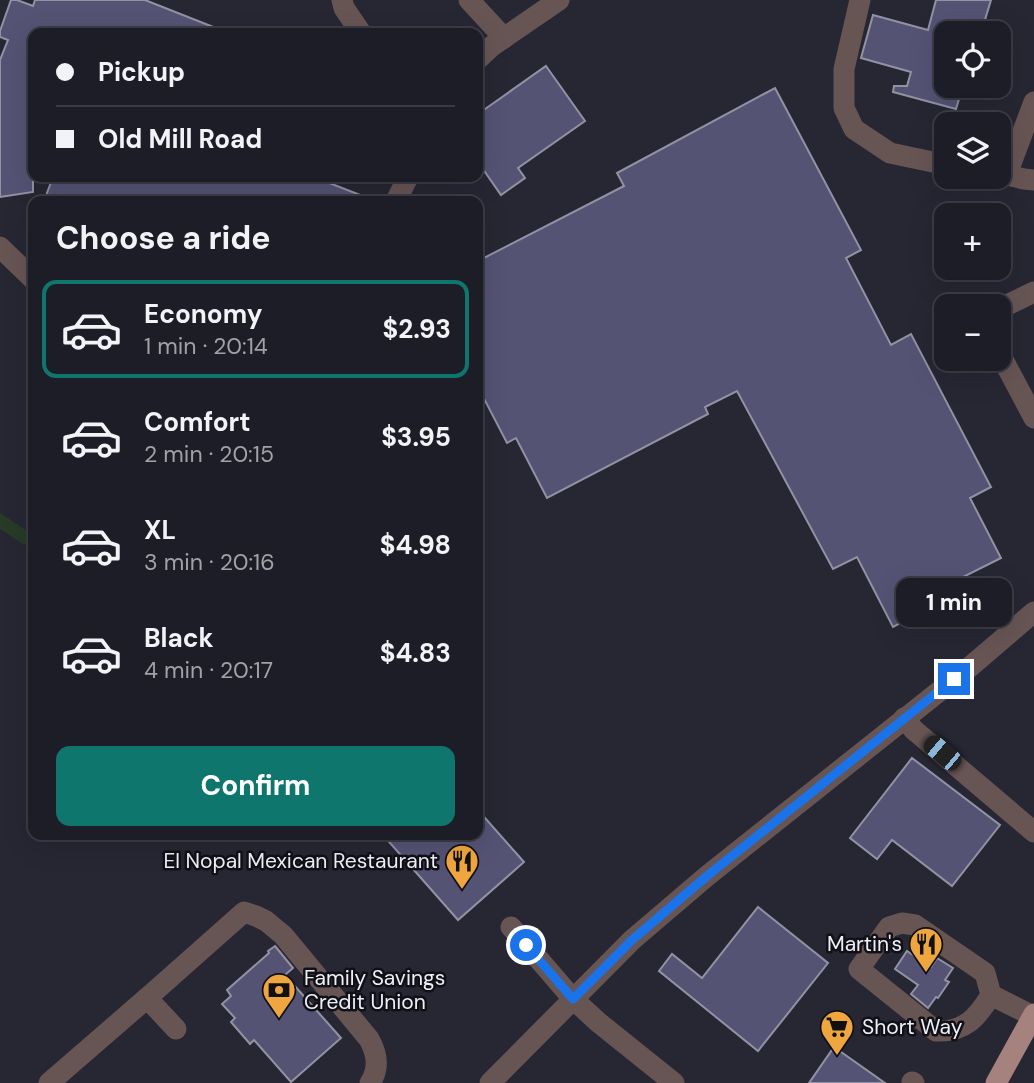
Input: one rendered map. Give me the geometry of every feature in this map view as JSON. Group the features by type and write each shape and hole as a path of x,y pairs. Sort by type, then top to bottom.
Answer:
{"main road":[{"path":"996,1083 1034,1015"}],"street":[{"path":"342,0 344,8 358,28"},
{"path":"469,0 503,38"},
{"path":"483,54 559,0"},
{"path":"860,0 844,69 844,108 854,129 890,153 934,161"},
{"path":"1011,155 1034,102"},
{"path":"1011,175 1034,180"},
{"path":"0,247 28,274"},
{"path":"1011,303 1034,292"},
{"path":"1010,371 1032,409"},
{"path":"490,1083 632,940 707,876 971,666 1034,612"},
{"path":"904,718 914,730 1034,832"},
{"path":"49,1083 244,912 256,916 283,934 369,1038 377,1066 370,1083"},
{"path":"991,995 979,1014 939,1036 859,969 889,928 902,923 915,925 985,974 991,995 1034,1015"},
{"path":"511,927 573,999 674,1083"},
{"path":"147,998 176,1029"}],"green space":[{"path":"0,513 28,532 28,545 23,544 0,529"}],"building":[{"path":"11,0 33,6 35,0 145,0 216,28 28,28 28,182 33,182 33,192 0,197 0,60 8,40 0,37"},
{"path":"936,0 991,0 985,21 934,21 934,98 959,98 956,109 893,92 894,86 907,86 911,72 861,58 873,15 928,30"},
{"path":"546,66 585,121 518,168 525,178 501,195 483,169 483,110"},
{"path":"775,88 861,250 846,258 891,345 911,334 991,487 970,498 1001,558 923,597 928,609 893,627 857,557 833,569 737,391 705,407 708,414 547,498 516,438 507,443 483,397 483,258 624,186 617,173"},
{"path":"51,182 327,182 363,196 46,196"},
{"path":"912,758 1000,825 952,886 892,840 877,859 850,838"},
{"name":"El Nopal Mexican Restaurant","path":"483,816 524,862 458,920 387,840 483,840"},
{"path":"758,907 828,963 758,1051 659,971 672,954 702,978"},
{"name":"Family Savings Credit Union","path":"275,946 293,968 285,975 341,1038 291,1082 254,1040 250,1044 231,1022 235,1018 222,1004 231,996 227,990"},
{"name":"Martin's","path":"907,951 931,967 937,958 953,968 945,980 949,982 928,1008 911,994 918,985 895,969"},
{"name":"Short Way","path":"834,1047 885,1083 809,1083"}],"place":[{"name":"El Nopal Mexican Restaurant","path":"462,891"},
{"name":"Martin's","path":"926,974"},
{"name":"Family Savings Credit Union","path":"279,1020"},
{"name":"Short Way","path":"837,1057"}],"route":[{"path":"526,945 573,999 632,940 707,876 954,679"}]}
